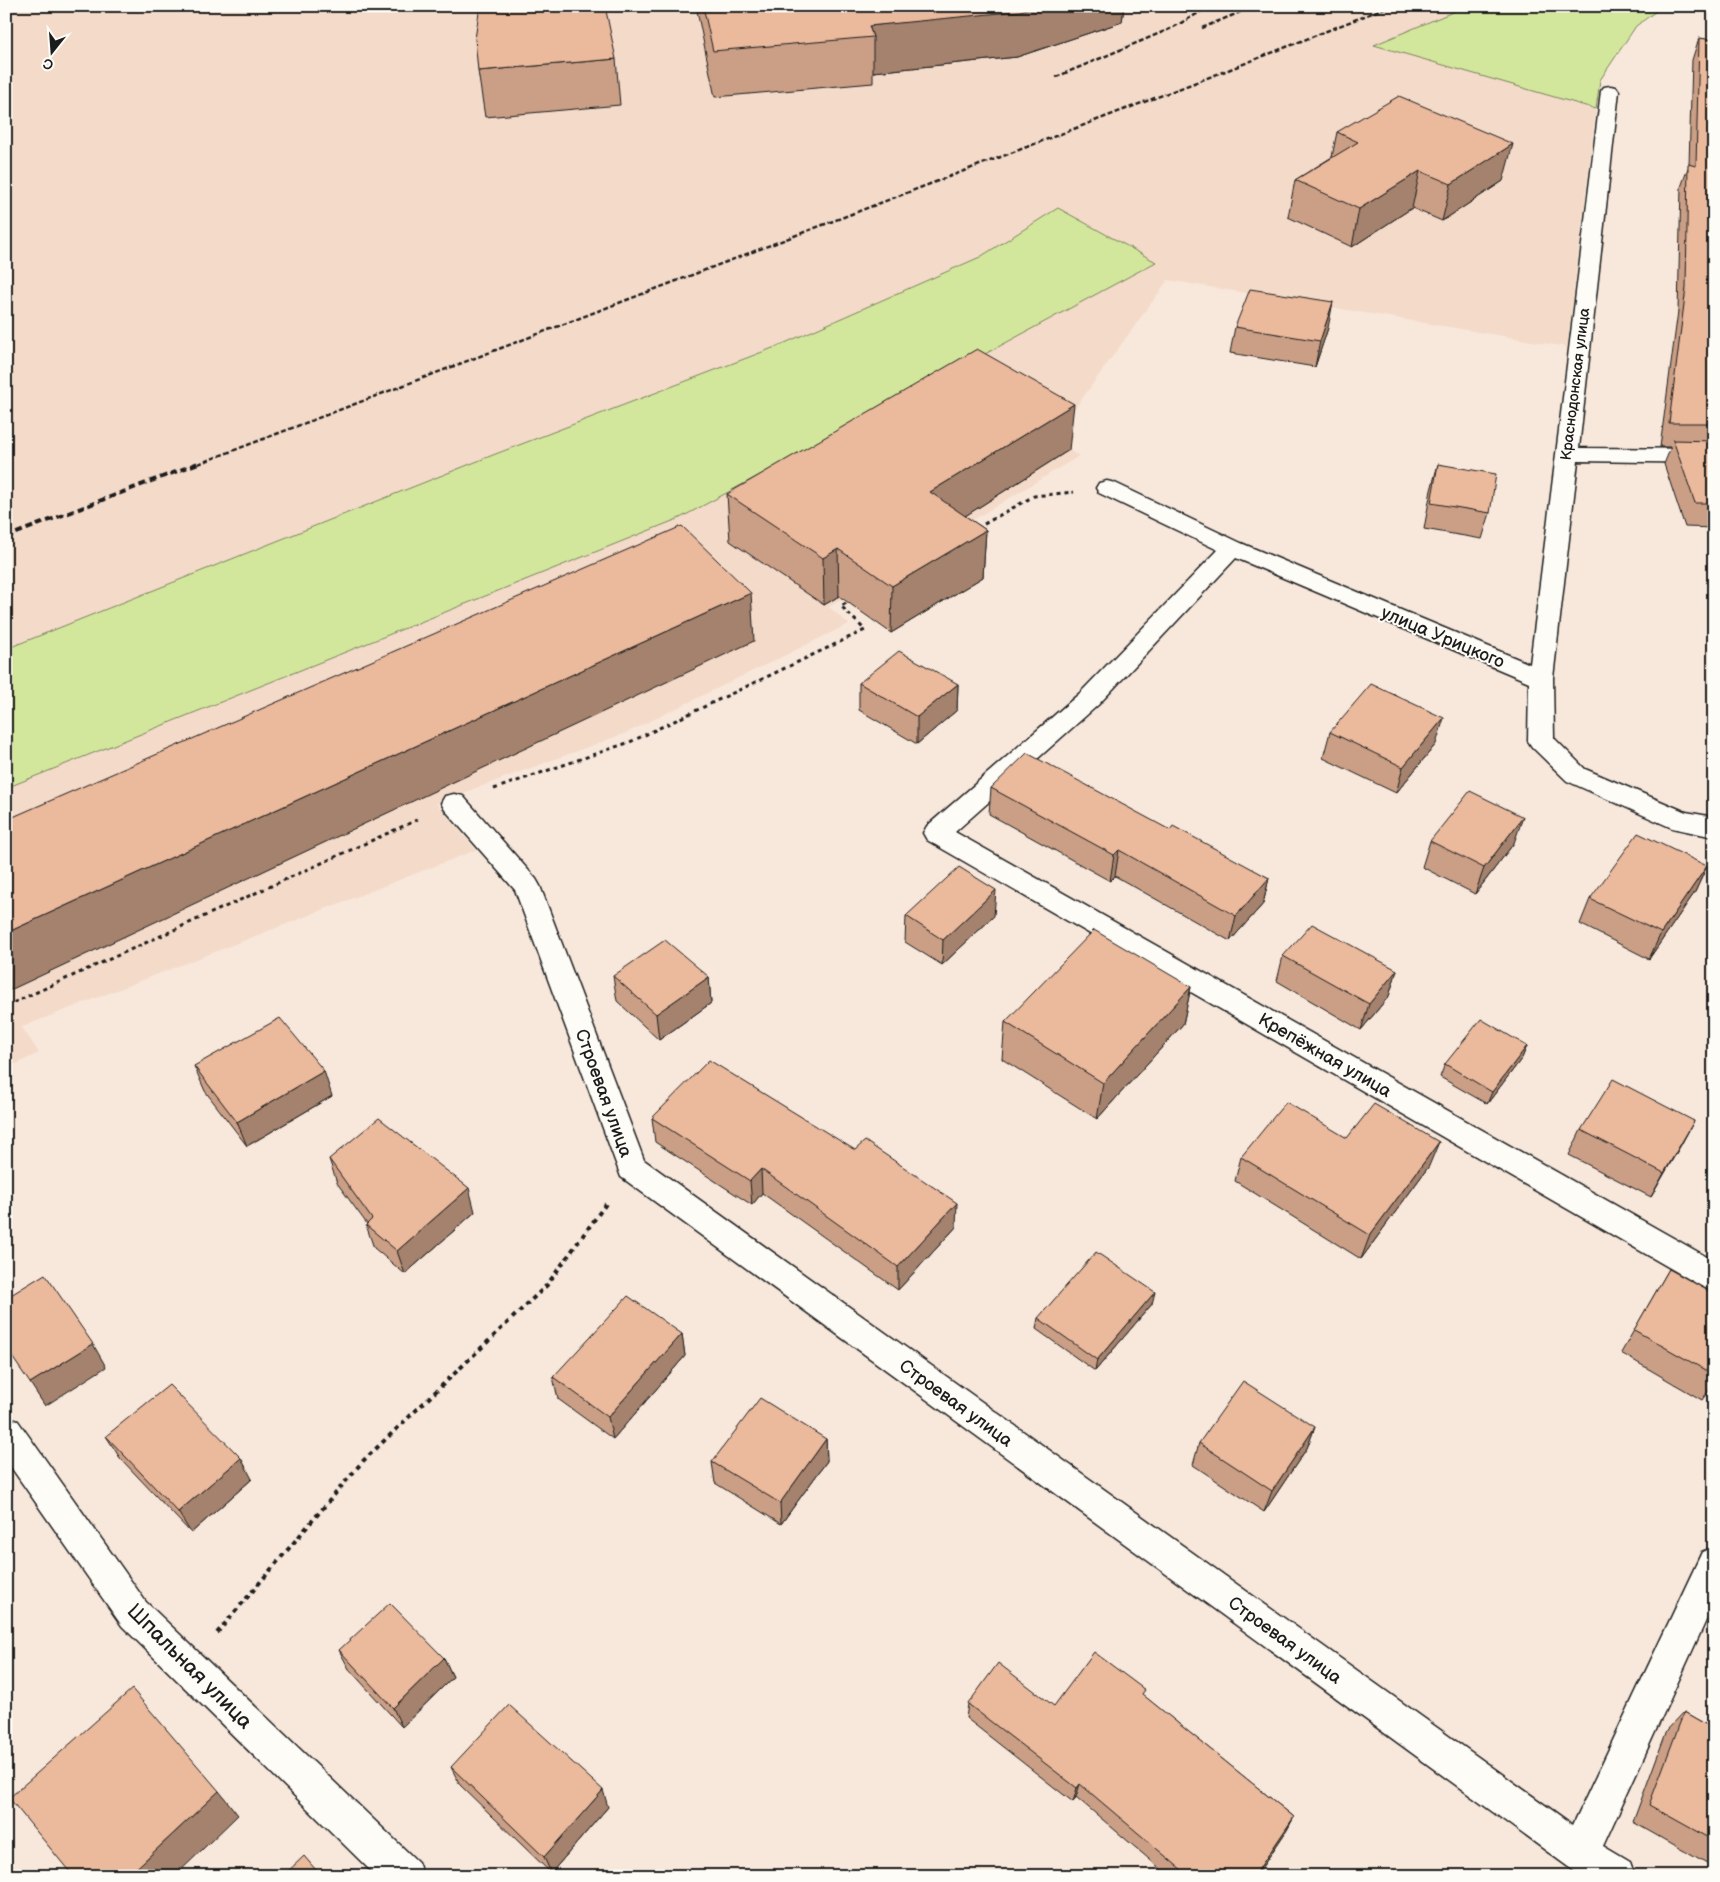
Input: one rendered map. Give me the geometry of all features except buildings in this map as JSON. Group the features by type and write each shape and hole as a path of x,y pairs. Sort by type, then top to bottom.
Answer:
{"street":[{"name":"Краснодонская улица","path":"1541,678 1610,91"},
{"path":"1566,454 1714,456"},
{"name":"улица Урицкого","path":"1107,488 1232,548 1541,678"},
{"name":"Крепёжная улица","path":"1232,548 1089,700 936,833 1714,1277"},
{"path":"1541,678 1541,742 1576,775 1680,821 1714,827"},
{"name":"Строевая улица","path":"454,803 527,886 632,1168 1580,1853 1616,1876"},
{"name":"Шпальная улица","path":"6,1432 134,1614 404,1876"},
{"path":"1580,1853 1714,1564"}],"path":[{"path":"975,529 1034,496 1107,488"},
{"path":"6,1006 454,803 630,742 865,630 841,606 858,596"},
{"path":"189,1666 363,1461 546,1285 632,1168"}],"shaded area":[{"path":"6,6 1467,6 1375,45 1596,109 1567,347 1168,280 1052,440 1079,456 829,607 849,624 626,733 436,803 476,850 22,1027 39,1053 6,1069 6,788 680,518 1058,208 980,257 778,346 493,455 6,649"}],"green space":[{"path":"1467,6 1663,6 1636,26 1600,80 1596,109 1374,45"},
{"path":"1058,208 1156,262 680,518 6,788 6,649 493,455 778,346 980,257"}],"railway":[{"path":"1056,77 1172,28 1211,6"},
{"path":"1202,28 1255,6"},
{"path":"198,464 1241,65 1387,7"},
{"path":"6,537 201,462"}]}
